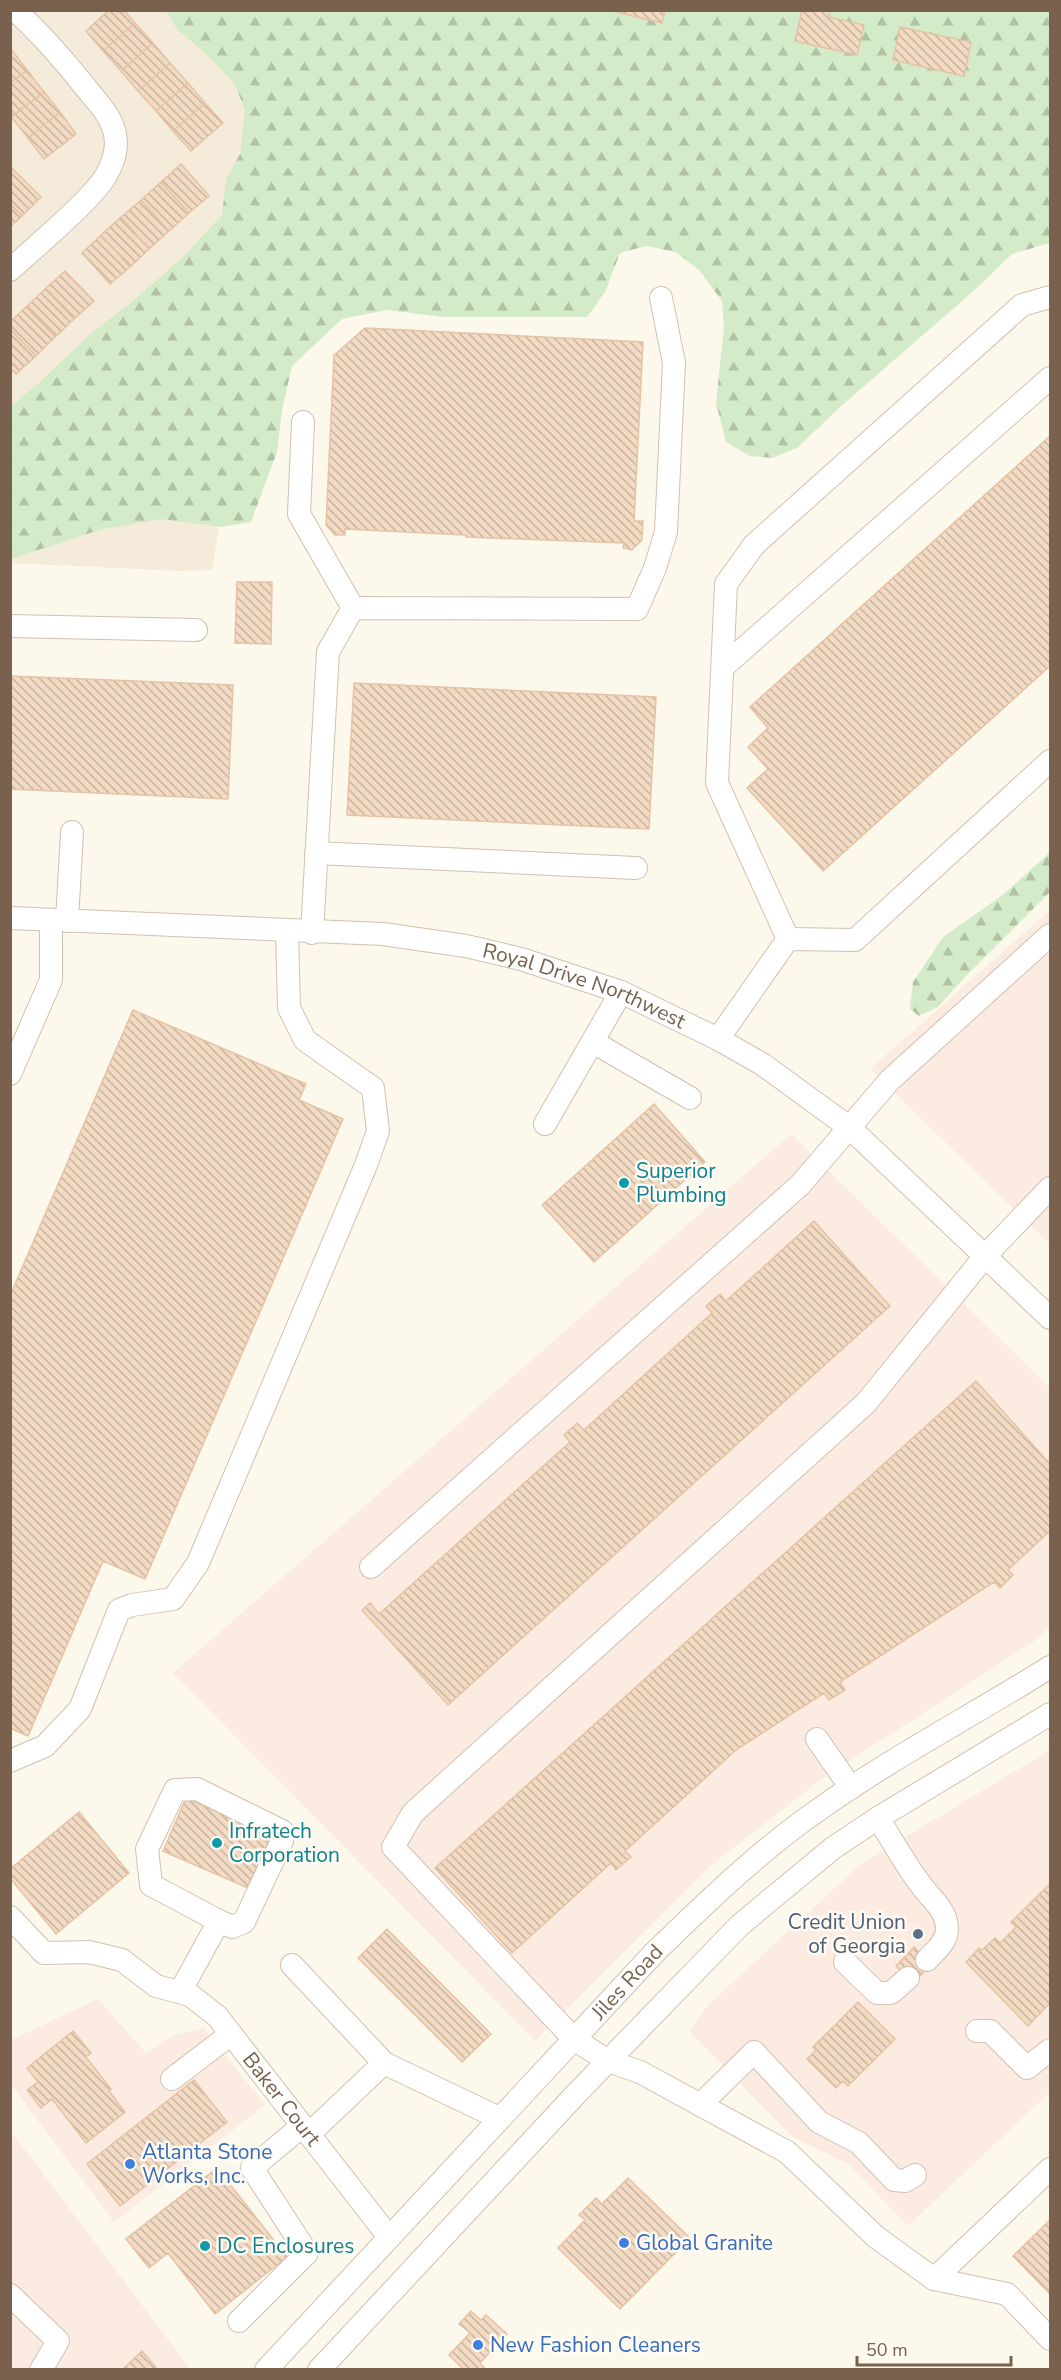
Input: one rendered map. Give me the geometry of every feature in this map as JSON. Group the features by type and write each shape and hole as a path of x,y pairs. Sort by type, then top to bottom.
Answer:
{"street":[{"path":"10,270 97,188 115,152 115,135 110,118 74,73 15,10"},
{"path":"788,939 717,783 726,584 753,545 1022,305 1050,297"},
{"path":"353,608 637,609 655,568 666,532 674,363 661,298"},
{"path":"723,668 1050,378"},
{"path":"303,422 298,514 353,608"},
{"path":"312,933 328,652 353,608"},
{"path":"10,626 196,630"},
{"path":"788,939 855,940 1050,761"},
{"path":"10,1074 51,980 72,832"},
{"path":"316,853 636,868"},
{"name":"Royal Drive Northwest","path":"10,918 312,933 382,934 466,946 521,959 621,992 718,1039 762,1064 850,1128 1050,1318"},
{"path":"10,1761 45,1746 80,1709 119,1610 132,1605 173,1599 198,1563 366,1165 378,1131 373,1088 305,1040 289,1008 287,931"},
{"path":"371,1567 800,1185 890,1080 1050,935"},
{"path":"718,1039 788,939"},
{"path":"545,1125 621,992"},
{"path":"592,1042 690,1098"},
{"path":"1050,1188 986,1255 866,1403 413,1813 393,1847 574,2038 608,2061 640,2072 787,2152 876,2237 934,2279 1007,2294 1050,2338"},
{"name":"Jiles Road","path":"266,2370 656,1951 710,1899 813,1813 1050,1667"},
{"name":"Jiles Road","path":"319,2370 608,2061 740,1925 833,1848 878,1818 1050,1714"},
{"path":"817,1739 852,1788"},
{"path":"197,1789 282,1831 282,1841 244,1922 232,1927 219,1921 151,1885 147,1850 176,1790 197,1789"},
{"path":"878,1818 922,1886 936,1901 944,1915 947,1928 946,1937 927,1960"},
{"name":"Baker Court","path":"10,1917 44,1953 89,1952 122,1960 156,1986 190,1995 218,2016 389,2237"},
{"path":"180,1992 219,1921"},
{"path":"845,1962 877,1993 891,1993 908,1978"},
{"path":"292,1965 384,2063 499,2118"},
{"path":"977,2031 990,2031 1027,2068 1050,2050"},
{"path":"172,2079 231,2034"},
{"path":"700,2104 754,2052 819,2122 859,2143 894,2180 905,2181 915,2175"},
{"path":"239,2320 307,2253 252,2168 306,2130 384,2063"},
{"path":"934,2279 1050,2169"},
{"path":"10,2295 58,2341 41,2370"}],"shaded area":[{"path":"11,11 295,11 302,15 212,570 181,571 11,563"},
{"path":"1050,910 1050,1244 870,1069"},
{"path":"791,1134 1050,1388 1050,1626 1033,1642 823,1778 713,1864 535,2041 173,1673"},
{"name":"Credit Union of Georgia","path":"1050,1750 1050,2092 908,2226 848,2164 791,2136 689,2031 707,2006 862,1863"},
{"name":"Atlanta Stone Works, Inc.","path":"98,1999 146,2053 172,2036 204,2028 265,2105 114,2222 11,2085 11,2040"},
{"path":"11,2131 190,2369 11,2369"}],"green space":[{"path":"166,11 1050,11 1050,243 1012,254 797,448 772,458 750,456 726,442 716,403 724,327 722,301 700,271 676,252 646,246 620,253 605,292 587,317 442,317 387,310 342,319 292,366 282,410 277,452 251,522 221,527 161,519 99,530 11,559 11,406 89,335 133,301 185,255 222,215 226,179 240,154 245,110 235,84 206,54 177,29"},
{"path":"1050,852 1050,892 938,1007 919,1016 910,1009 913,982 943,937 1004,894"}],"building":[{"path":"109,10 124,10 135,23 103,51 86,31"},
{"path":"609,10 665,10 662,23"},
{"path":"802,10 830,10 829,17 864,25 857,55 795,41"},
{"path":"135,23 153,43 121,71 103,51"},
{"path":"900,27 971,42 964,76 893,60"},
{"path":"153,43 170,63 138,91 121,71"},
{"path":"10,50 27,70 10,83"},
{"path":"170,63 188,83 156,111 138,91"},
{"path":"27,70 44,92 11,117 10,83"},
{"path":"188,83 205,103 173,131 156,111"},
{"path":"44,92 60,112 28,138 11,117"},
{"path":"205,103 223,123 191,151 173,131"},
{"path":"60,112 76,134 44,159 28,138"},
{"path":"181,164 209,196 189,213 161,182"},
{"path":"12,168 41,197 22,216 10,204 10,170"},
{"path":"161,182 189,213 169,231 141,200"},
{"path":"141,200 169,231 149,249 121,217"},
{"path":"10,204 22,216 10,227"},
{"path":"121,217 149,249 130,267 101,235"},
{"path":"101,235 130,267 110,284 82,253"},
{"path":"65,271 94,301 74,319 45,289"},
{"path":"45,289 74,319 55,337 26,307"},
{"path":"26,307 55,337 36,356 10,329 10,322"},
{"path":"365,328 643,342 634,521 643,521 642,540 632,550 623,548 624,543 466,537 466,535 345,529 345,535 335,535 326,525 334,355"},
{"path":"10,329 36,356 16,374 10,368"},
{"path":"1050,436 1050,666 823,871 747,788 768,769 748,747 768,728 750,707"},
{"path":"237,582 272,582 271,644 235,643"},
{"path":"10,676 233,685 228,799 10,789"},
{"path":"354,683 656,697 649,829 347,815"},
{"path":"133,1010 306,1084 299,1100 343,1119 145,1579 103,1561 28,1736 10,1728 10,1296"},
{"name":"Superior Plumbing","path":"654,1104 705,1162 594,1262 542,1205"},
{"path":"814,1221 890,1306 448,1705 362,1610 370,1603 379,1614 570,1442 564,1435 577,1423 584,1430 712,1313 706,1306 720,1294 726,1301"},
{"path":"976,1381 1050,1464 1050,1531 1008,1570 1013,1575 1000,1588 994,1582 840,1682 845,1690 829,1700 824,1693 736,1750 625,1851 631,1857 616,1870 611,1863 512,1953 435,1868"},
{"name":"Infratech Corporation","path":"186,1798 271,1835 248,1888 163,1851"},
{"path":"79,1812 129,1873 56,1934 10,1878 10,1869"},
{"path":"1050,1884 1050,2003 1028,2026 966,1962 979,1948 982,1950 995,1938 1000,1943 1016,1927 1011,1922"},
{"path":"387,1929 491,2034 462,2062 358,1958"},
{"path":"914,1947 931,1965 913,1983 896,1966"},
{"path":"858,2002 895,2039 848,2086 843,2081 836,2088 807,2059 816,2050 813,2047"},
{"path":"73,2031 91,2053 86,2057 111,2089 109,2091 125,2112 86,2143 52,2099 41,2108 27,2090 38,2082 27,2068"},
{"path":"194,2080 227,2122 120,2206 87,2164"},
{"name":"DC Enclosures","path":"217,2168 287,2257 215,2314 168,2253 149,2268 126,2239"},
{"name":"Global Granite","path":"628,2178 690,2238 620,2309 558,2248 585,2220 579,2215 596,2198 602,2204"},
{"path":"1050,2220 1050,2294 1013,2256"},
{"name":"New Fashion Cleaners","path":"471,2311 481,2320 486,2315 507,2334 480,2363 486,2370 464,2370 449,2355 470,2333 459,2324"},
{"path":"142,2351 158,2370 122,2370"}],"place":[{"name":"Superior Plumbing","path":"624,1183"},
{"name":"Infratech Corporation","path":"217,1843"},
{"name":"Credit Union of Georgia","path":"918,1934"},
{"name":"Atlanta Stone Works, Inc.","path":"130,2164"},
{"name":"Global Granite","path":"624,2243"},
{"name":"DC Enclosures","path":"205,2246"},
{"name":"New Fashion Cleaners","path":"478,2345"}]}
